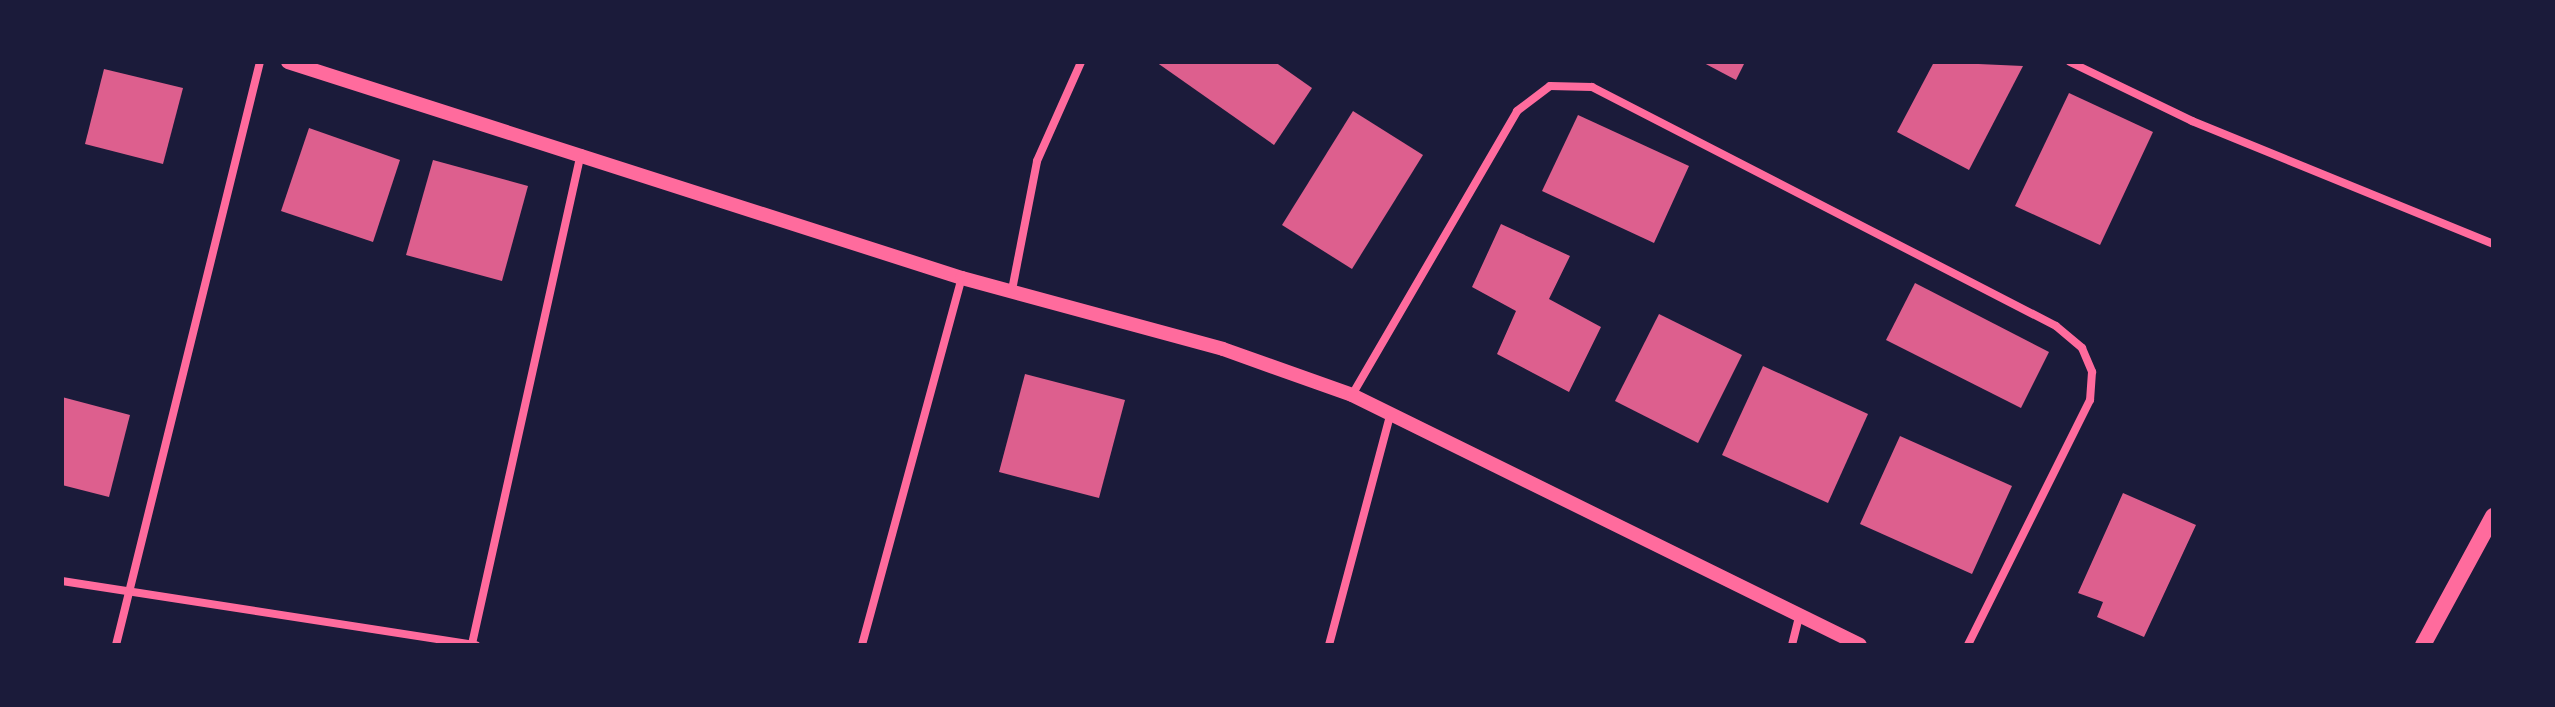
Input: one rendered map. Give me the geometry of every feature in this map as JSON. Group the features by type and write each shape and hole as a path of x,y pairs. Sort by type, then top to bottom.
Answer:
{"main road":[{"path":"2423,645 2493,516"}],"street":[{"path":"116,645 260,62"},
{"path":"288,62 581,151 962,278 1223,349 1352,395 1860,645"},
{"path":"1012,290 1037,161 1081,62"},
{"path":"2070,62 2192,121 2493,244"},
{"path":"1352,395 1517,111 1550,86 1592,87 2056,326 2082,348 2092,372 2090,400 1968,645"},
{"path":"62,581 474,645 581,151"},
{"path":"862,645 962,278"},
{"path":"1329,645 1390,415"},
{"path":"1792,645 1799,616"}],"building":[{"path":"1156,62 1275,62 1312,88 1274,145"},
{"path":"1702,62 1745,62 1736,80"},
{"path":"1934,62 2023,66 1969,170 1897,132"},
{"path":"104,69 183,88 163,164 85,144"},
{"path":"2069,93 2153,132 2100,245 2015,206"},
{"path":"1353,111 1423,155 1352,269 1282,225"},
{"path":"1578,115 1689,166 1654,243 1542,191"},
{"path":"309,128 400,160 373,242 281,211"},
{"path":"433,160 528,186 502,281 406,255"},
{"path":"1501,224 1570,256 1549,299 1601,327 1569,392 1497,354 1516,311 1472,287"},
{"path":"1915,283 2049,352 2021,408 1886,340"},
{"path":"1659,314 1742,355 1698,443 1615,401"},
{"path":"1763,366 1868,414 1828,503 1722,455"},
{"path":"1025,374 1125,400 1099,498 999,472"},
{"path":"62,397 130,415 109,497 62,485"},
{"path":"1900,436 2012,486 1972,574 1860,524"},
{"path":"2123,493 2196,525 2144,637 2097,617 2103,602 2078,593"}]}
